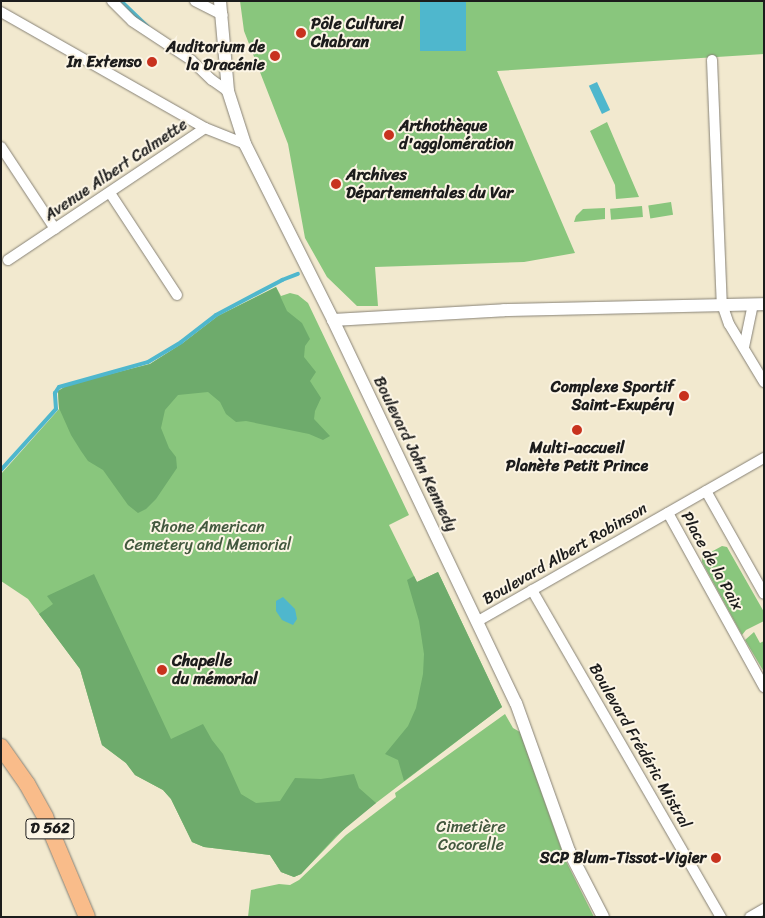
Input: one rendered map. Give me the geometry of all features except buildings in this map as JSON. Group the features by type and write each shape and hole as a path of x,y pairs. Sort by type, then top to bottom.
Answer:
{"main road":[{"name":"D 562","path":"1,746 45,817 87,917"}],"street":[{"path":"112,1 132,21 191,60 212,80 227,85"},
{"path":"195,1 222,15"},
{"name":"Boulevard John Kennedy","path":"220,1 227,85 244,144 333,320 516,703 569,850 602,917"},
{"path":"1,12 205,128"},
{"path":"712,60 722,304 729,324 764,382"},
{"name":"Avenue Albert Calmette","path":"8,260 205,128 244,144"},
{"path":"1,147 55,229"},
{"path":"110,193 178,294"},
{"path":"333,320 504,310 758,304 744,346"},
{"path":"706,491 764,458"},
{"name":"Place de la Paix","path":"764,594 706,491 668,513 764,687"},
{"name":"Boulevard Albert Robinson","path":"478,621 668,513"},
{"name":"Boulevard Frédéric Mistral","path":"532,590 721,917"},
{"path":"750,917 764,909"}],"green space":[{"path":"240,1 764,1 764,54 497,71 575,253 524,262 375,267 378,306 357,306 327,277 305,238 288,144 244,31"},
{"path":"607,122 639,197 616,199 615,185 590,131"},
{"path":"671,202 673,215 650,218 648,206"},
{"path":"642,206 643,217 611,220 610,209"},
{"path":"605,208 605,219 574,222 576,216 583,209"},
{"name":"Rhone American Cemetery and Memorial","path":"276,287 281,296 290,293 298,295 308,303 409,515 389,525 417,582 438,572 502,707 351,822 301,874 294,877 281,872 270,855 204,847 192,842 171,799 163,790 135,775 126,763 102,745 80,669 28,599 1,581 1,474 59,409 58,391 68,385 150,364 183,343 218,316"},
{"path":"276,287 287,311 302,323 310,339 305,346 304,357 316,372 310,381 321,398 315,411 314,419 330,436 323,440 309,434 246,421 236,422 226,414 220,402 208,392 178,395 165,410 161,428 169,448 176,457 177,468 156,499 146,509 138,513 128,505 103,470 88,461 81,451 71,435 59,408 58,391 68,385 150,364 183,343 218,316"},
{"path":"722,546 727,547 764,612 764,621 746,630 742,635 702,562 702,557"},
{"path":"438,572 502,707 404,781 398,760 385,754 408,726 416,708 423,674 424,654 419,621 407,580 414,576 417,582"},
{"path":"94,574 171,739 203,724 223,754 241,794 256,803 280,801 295,778 321,779 354,774 359,788 376,803 336,836 301,874 294,877 281,872 270,855 204,847 192,842 171,799 163,790 135,775 126,763 102,745 80,669 39,614 53,604 47,596"},
{"path":"754,632 760,643 764,641 764,672 745,640"},
{"name":"Cimetière Cocorelle","path":"505,714 513,728 520,732 565,859 594,917 248,917 251,890 279,884 290,885 299,880 346,835 396,797 395,793"}],"water":[{"path":"420,1 466,1 466,51 420,51"},
{"path":"597,82 610,110 602,114 589,86"},
{"path":"283,597 295,609 297,619 293,625 282,620 276,611 276,601"}],"waterway":[{"path":"121,1 148,27"},
{"path":"1,470 56,409 55,393 59,387 148,362 181,342 216,315 282,280 298,274"}],"place":[{"name":"Pôle Culturel Chabran","path":"301,33"},
{"name":"Auditorium de la Dracénie","path":"275,56"},
{"name":"In Extenso","path":"152,62"},
{"name":"Arthothèque d'agglomération","path":"389,135"},
{"name":"Archives Départementales du Var","path":"336,184"},
{"name":"Complexe Sportif Saint-Exupéry","path":"684,396"},
{"name":"Multi-accueil Planète Petit Prince","path":"577,430"},
{"name":"Chapelle du mémorial","path":"162,670"},
{"name":"SCP Blum-Tissot-Vigier","path":"716,858"}]}
